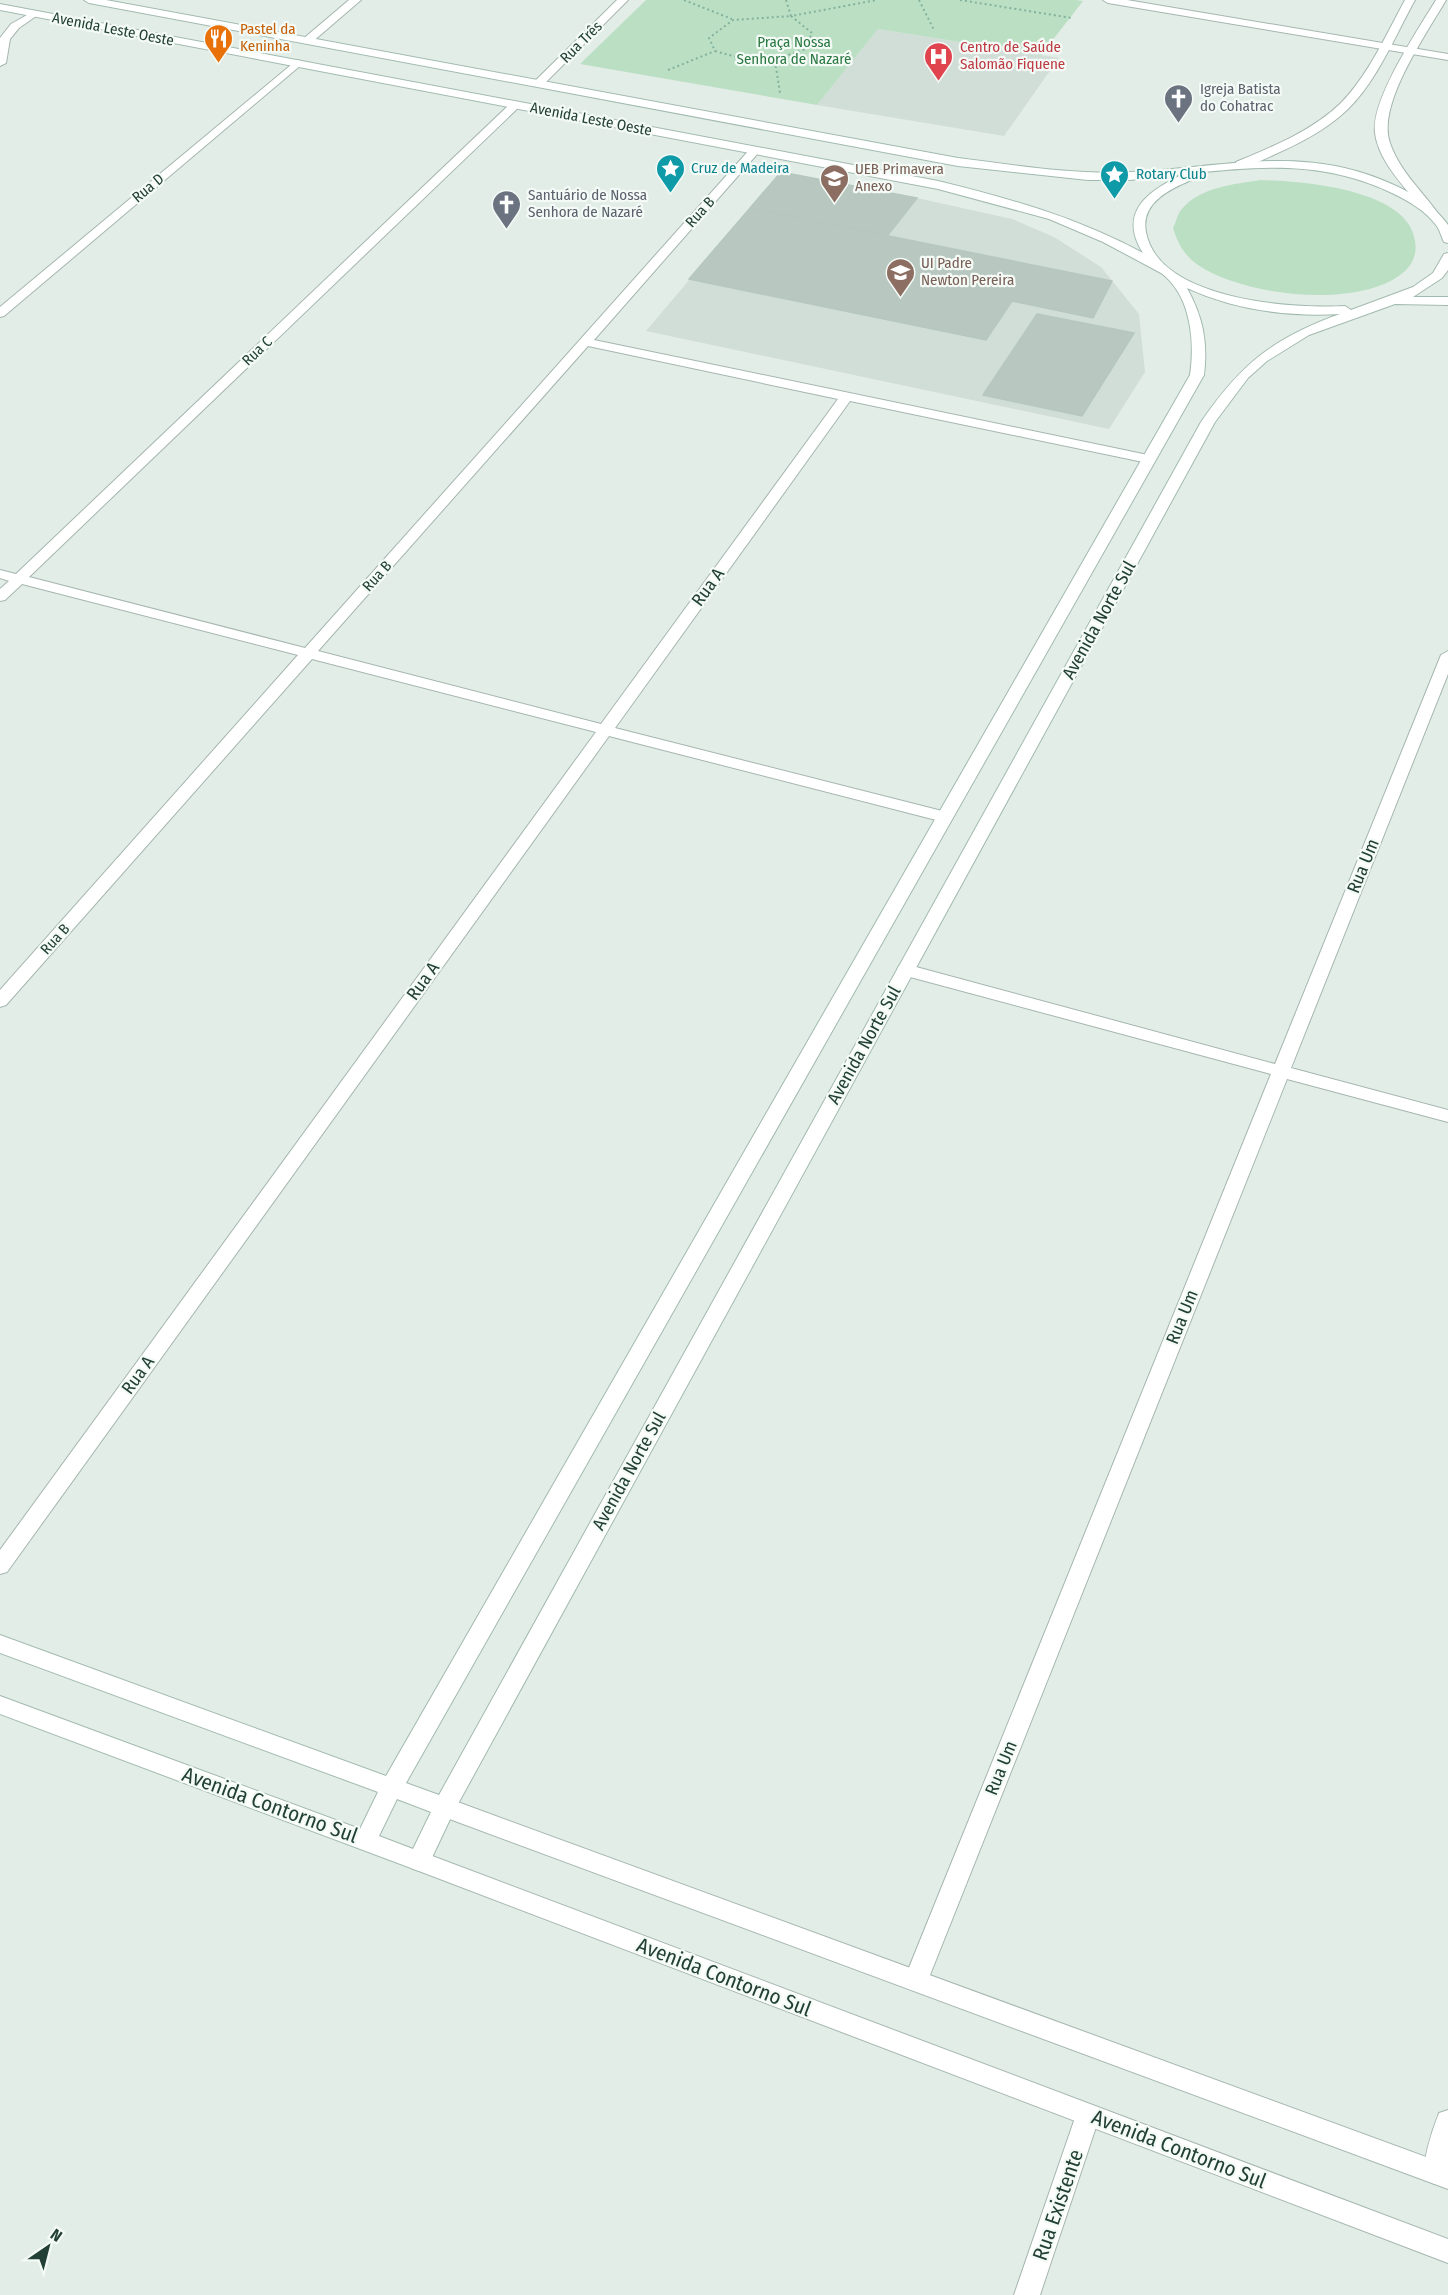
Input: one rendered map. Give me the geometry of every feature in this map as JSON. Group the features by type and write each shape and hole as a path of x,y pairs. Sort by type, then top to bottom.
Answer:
{"street":[{"path":"308,41 356,0"},
{"name":"Rua Três","path":"538,84 623,0"},
{"path":"1108,0 1142,3 1448,57"},
{"path":"1235,166 1313,130 1345,106 1384,46 1410,0"},
{"path":"1442,0 1413,51 1383,111 1380,123 1386,149 1447,233 1448,239"},
{"name":"Avenida Leste Oeste","path":"96,1 917,155 1005,169 1088,177 1235,166"},
{"name":"Avenida Leste Oeste","path":"0,7 938,185 1032,209 1103,237 1207,292 1249,304 1283,310 1341,310 1388,302"},
{"path":"0,63 5,39 15,26 34,14"},
{"name":"Rua D","path":"0,313 297,63"},
{"name":"Rua C","path":"0,597 514,105"},
{"name":"Rua B","path":"0,1001 755,150"},
{"path":"1171,274 1141,242 1138,223 1144,206 1164,188 1193,175 1235,166 1300,165 1342,171 1389,186 1409,196 1448,222"},
{"path":"1388,302 1428,285 1447,264 1448,257"},
{"name":"Avenida Norte Sul","path":"364,1840 392,1787 1197,375 1201,352 1198,328 1189,303 1171,274"},
{"path":"1388,302 1448,301"},
{"name":"Avenida Norte Sul","path":"418,1861 444,1807 1224,396 1246,371 1281,345 1329,322 1388,302"},
{"path":"585,342 1148,459"},
{"name":"Rua A","path":"0,1566 847,396"},
{"path":"0,574 944,817"},
{"name":"Rua Um","path":"916,1980 1448,655"},
{"path":"906,970 1448,1116"},
{"path":"0,1644 1442,2174 1448,2121"},
{"name":"Avenida Contorno Sul","path":"0,1705 364,1840 1448,2251"},
{"name":"Rua Existente","path":"1027,2295 1088,2115"}],"path":[{"path":"684,0 733,20 791,16 877,0"},
{"path":"733,20 709,38 715,51 743,60 775,61 805,49 812,33 791,16 786,0"},
{"path":"919,0 934,30"},
{"path":"960,0 1072,18"}],"shaded area":[{"name":"Centro de Saúde Salomão Fiquene","path":"878,29 1059,58 1004,136 817,105"},
{"name":"UI Padre Newton Pereira","path":"917,198 1012,219 1054,237 1101,267 1139,314 1145,372 1109,429 646,331 750,208 888,235"}],"green space":[{"name":"Praça Nossa Senhora de Nazaré","path":"646,0 1083,1 1041,55 878,29 817,105 580,64"},
{"path":"1261,180 1326,186 1351,191 1374,199 1394,210 1408,223 1415,241 1415,253 1411,264 1387,283 1362,291 1333,295 1272,291 1243,285 1218,276 1198,265 1182,249 1177,239 1173,228 1178,214 1189,202 1207,191"}],"building":[{"name":"UEB Primavera Anexo","path":"781,172 917,198 888,235 750,208"},
{"path":"750,208 1112,281 1093,318 1012,301 986,340 689,279"},
{"path":"1037,314 1134,333 1082,416 983,395"}],"place":[{"name":"Pastel da Keninha","path":"219,64"},
{"name":"Centro de Saúde Salomão Fiquene","path":"939,82"},
{"name":"Igreja Batista do Cohatrac","path":"1179,124"},
{"name":"Cruz de Madeira","path":"670,194"},
{"name":"Rotary Club","path":"1115,200"},
{"name":"UEB Primavera Anexo","path":"834,204"},
{"name":"Santuário de Nossa Senhora de Nazaré","path":"507,230"},
{"name":"UI Padre Newton Pereira","path":"900,298"}]}
